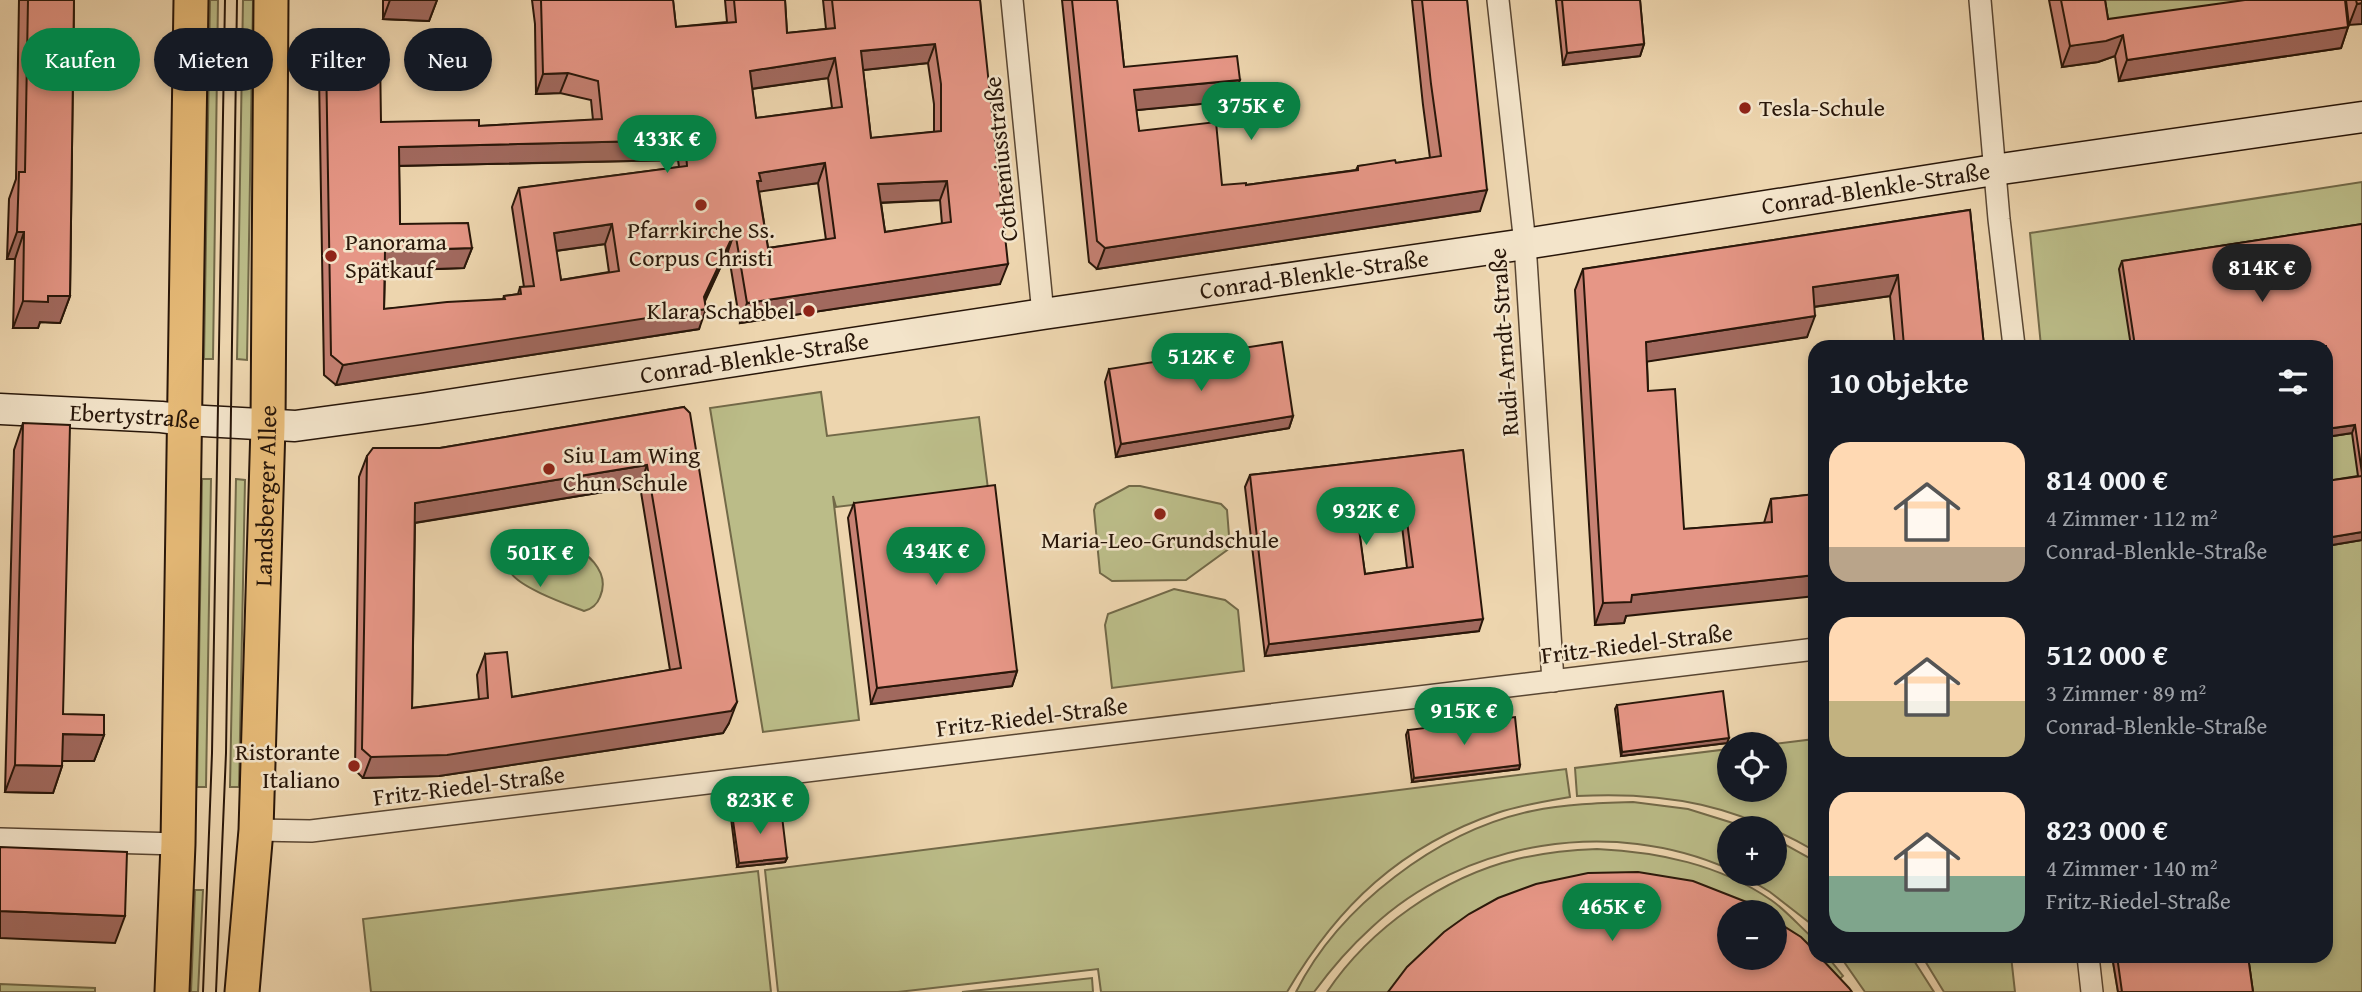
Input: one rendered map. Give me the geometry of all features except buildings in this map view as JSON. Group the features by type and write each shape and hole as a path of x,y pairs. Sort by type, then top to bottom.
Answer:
{"main road":[{"path":"172,992 178,845 191,0"},
{"name":"Landsberger Allee","path":"242,992 256,830 268,426 271,0"}],"street":[{"name":"Cotheniusstraße","path":"1012,0 1043,314"},
{"name":"Rudi-Arndt-Straße","path":"1498,0 1525,244 1553,681"},
{"path":"1980,0 1994,170 2013,340"},
{"name":"Conrad-Blenkle-Straße","path":"268,426 295,426 421,409 1525,244 1994,170 2362,117"},
{"name":"Ebertystraße","path":"0,409 161,417 268,426"},
{"name":"Fritz-Riedel-Straße","path":"256,830 311,831 1808,650"},
{"path":"0,839 178,845"},
{"path":"2089,963 2092,992"}],"green space":[{"path":"210,0 218,0 218,28 210,28"},
{"path":"243,0 253,0 253,28 243,28"},
{"path":"2093,0 2346,0 2347,6 2114,39"},
{"path":"208,91 217,91 213,359 204,359"},
{"path":"241,91 251,91 247,360 237,359"},
{"path":"2362,182 2362,992 2118,992 2113,963 2333,963 2333,340 2040,340 2030,233"},
{"path":"821,392 827,436 979,417 988,489 836,507 833,496 859,720 763,732 710,408"},
{"path":"202,479 211,479 206,787 197,787"},
{"path":"236,479 245,480 239,787 230,787"},
{"path":"1129,486 1140,486 1221,504 1227,510 1230,548 1186,580 1112,581 1100,573 1094,510 1096,504"},
{"path":"562,544 580,550 599,570 603,588 592,608 584,611 534,590 516,579 508,568 504,552"},
{"path":"1174,589 1225,600 1238,610 1244,671 1112,688 1105,625 1108,614"},
{"path":"1808,740 1808,847 1787,837 1787,816 1738,816 1701,805 1642,796 1577,796 1575,768 1717,750 1717,802 1787,802 1787,742"},
{"path":"1566,769 1570,797 1506,810 1463,827 1402,861 1375,882 1328,932 1287,992 1101,992 1098,969 898,992 778,992 765,870"},
{"path":"1633,802 1688,809 1717,818 1717,865 1684,853 1637,844 1589,842 1541,846 1495,857 1450,874 1408,898 1356,943 1314,992 1296,992 1315,960 1338,930 1365,902 1427,854 1497,821 1532,811 1595,803"},
{"path":"1787,846 1808,857 1808,922 1787,905 1787,900 1780,900 1760,886 1787,886"},
{"path":"1597,849 1665,857 1717,872 1717,886 1747,886 1770,900 1717,900 1717,909 1389,992 1327,992 1364,947 1410,908 1462,878 1489,867 1537,855"},
{"path":"758,871 771,992 371,992 363,919"},
{"path":"195,890 203,890 198,992 191,992"},
{"path":"1787,913 1808,933 1808,958 1787,939"},
{"path":"1813,963 1833,963 1843,976 1835,983"},
{"path":"1845,963 1915,963 1934,992 1865,992"},
{"path":"1926,963 2012,963 2015,992 1944,992"},
{"path":"1092,978 1093,992 962,992"},
{"path":"0,984 95,988 95,992 0,992"}],"tram line":[{"path":"203,992 212,753 225,0"},
{"path":"216,992 226,753 237,0"}],"place":[{"name":"Tesla-Schule","path":"1745,108"},
{"name":"Pfarrkirche Ss. Corpus Christi","path":"701,205"},
{"name":"Panorama Spätkauf","path":"331,256"},
{"name":"Klara Schabbel","path":"809,311"},
{"name":"Siu Lam Wing Chun Schule","path":"549,469"},
{"name":"Maria-Leo-Grundschule","path":"1160,514"},
{"name":"Ristorante Italiano","path":"354,766"}]}
